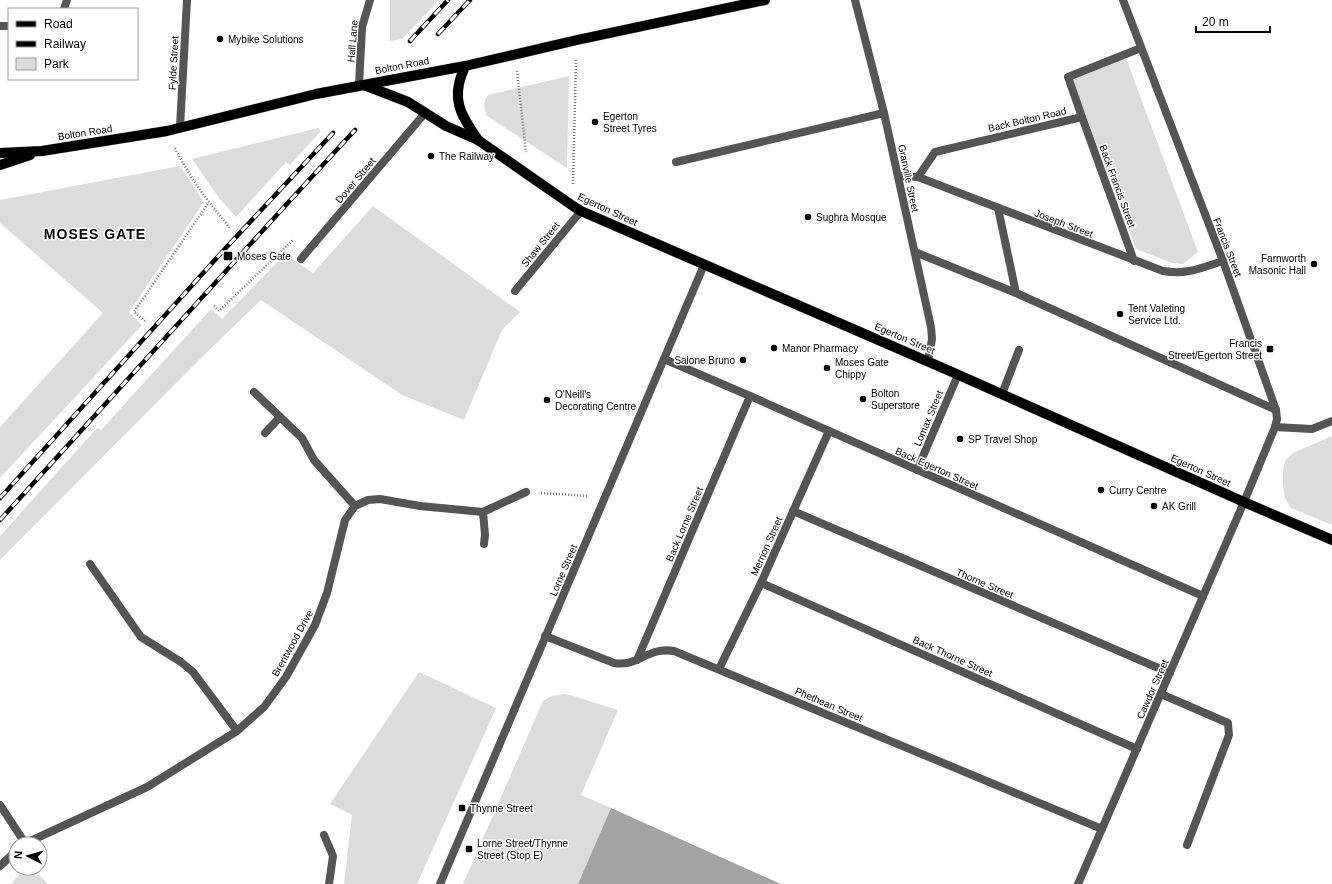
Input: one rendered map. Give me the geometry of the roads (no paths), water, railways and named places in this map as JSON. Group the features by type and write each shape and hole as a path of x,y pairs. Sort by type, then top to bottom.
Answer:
{"main road":[{"name":"Bolton Road","path":"42,151 166,131 316,94 465,66 577,40 765,0"},
{"name":"Egerton Street","path":"465,66 459,84 458,100 461,114 478,140"},
{"name":"Egerton Street","path":"361,85 408,102 446,126 478,140 577,208 704,265 958,374 1332,540"},
{"path":"0,153 42,151"},
{"path":"0,165 42,151"}],"street":[{"name":"Fylde Street","path":"180,127 187,0"},
{"name":"Hall Lane","path":"361,85 362,27 370,0"},
{"name":"Granville Street","path":"855,0 884,113 931,328 932,339 928,361"},
{"name":"Francis Street","path":"1123,0 1223,261 1276,410 1277,419 1275,427 1244,502"},
{"name":"Back Bolton Road","path":"918,177 935,152 1082,117 1068,77 1141,48"},
{"name":"Dover Street","path":"301,259 425,113"},
{"path":"676,162 884,113"},
{"name":"Back Francis Street","path":"1082,117 1134,261"},
{"name":"Joseph Street","path":"898,176 918,177 1163,271 1185,273 1223,261"},
{"name":"Shaw Street","path":"515,291 577,208"},
{"path":"998,208 1016,293"},
{"path":"915,252 1016,293 1276,410"},
{"name":"Lorne Street","path":"440,884 704,265"},
{"path":"1002,394 1019,350"},
{"name":"Back Egerton Street","path":"664,359 1203,596"},
{"name":"Lomax Street","path":"917,470 958,374"},
{"path":"254,392 302,438 314,460 355,506 368,500 380,499 420,506 483,512 526,492"},
{"name":"Back Lorne Street","path":"637,660 750,396"},
{"path":"265,433 280,417"},
{"path":"1275,427 1312,429 1332,421"},
{"name":"Merrion Street","path":"718,669 761,583 829,431"},
{"name":"Cawdor Street","path":"1078,884 1244,502"},
{"name":"Brentwood Drive","path":"41,836 147,787 237,731 264,707 286,677 315,625 328,594 345,520 355,506"},
{"name":"Thorne Street","path":"793,511 1170,673"},
{"path":"483,512 485,535 484,544"},
{"path":"90,564 141,637 181,662 193,672 237,731"},
{"name":"Back Thorne Street","path":"761,583 1137,749"},
{"name":"Phethean Street","path":"545,636 614,663 621,664 630,663 656,651 674,651 1102,829"},
{"path":"1161,694 1228,723 1229,735 1186,845"},
{"name":"Brentwood Drive","path":"0,805 19,836"},
{"path":"324,835 332,856 329,884"},
{"path":"0,866 8,858"}],"railway":[{"path":"410,41 448,0"},
{"path":"438,34 470,0"},
{"path":"0,520 355,130"},
{"path":"0,498 223,251 333,133"}],"place":[{"name":"Mybike Solutions","path":"220,39"},
{"name":"Egerton Street Tyres","path":"595,122"},
{"name":"The Railway","path":"431,156"},
{"name":"Sughra Mosque","path":"808,217"},
{"name":"Moses Gate","path":"228,256"},
{"name":"Farnworth Masonic Hall","path":"1314,264"},
{"name":"Tent Valeting Service Ltd.","path":"1120,314"},
{"name":"Manor Pharmacy","path":"774,348"},
{"name":"Francis Street/Egerton Street","path":"1270,349"},
{"name":"Salone Bruno","path":"743,360"},
{"name":"Moses Gate Chippy","path":"827,368"},
{"name":"Bolton Superstore","path":"863,399"},
{"name":"O'Neill's Decorating Centre","path":"547,400"},
{"name":"SP Travel Shop","path":"960,439"},
{"name":"Curry Centre","path":"1101,490"},
{"name":"AK Grill","path":"1154,506"},
{"name":"Thynne Street","path":"462,808"},
{"name":"Lorne Street/Thynne Street (Stop E)","path":"469,849"}],"district":[{"name":"MOSES GATE","path":"95,234"}]}
